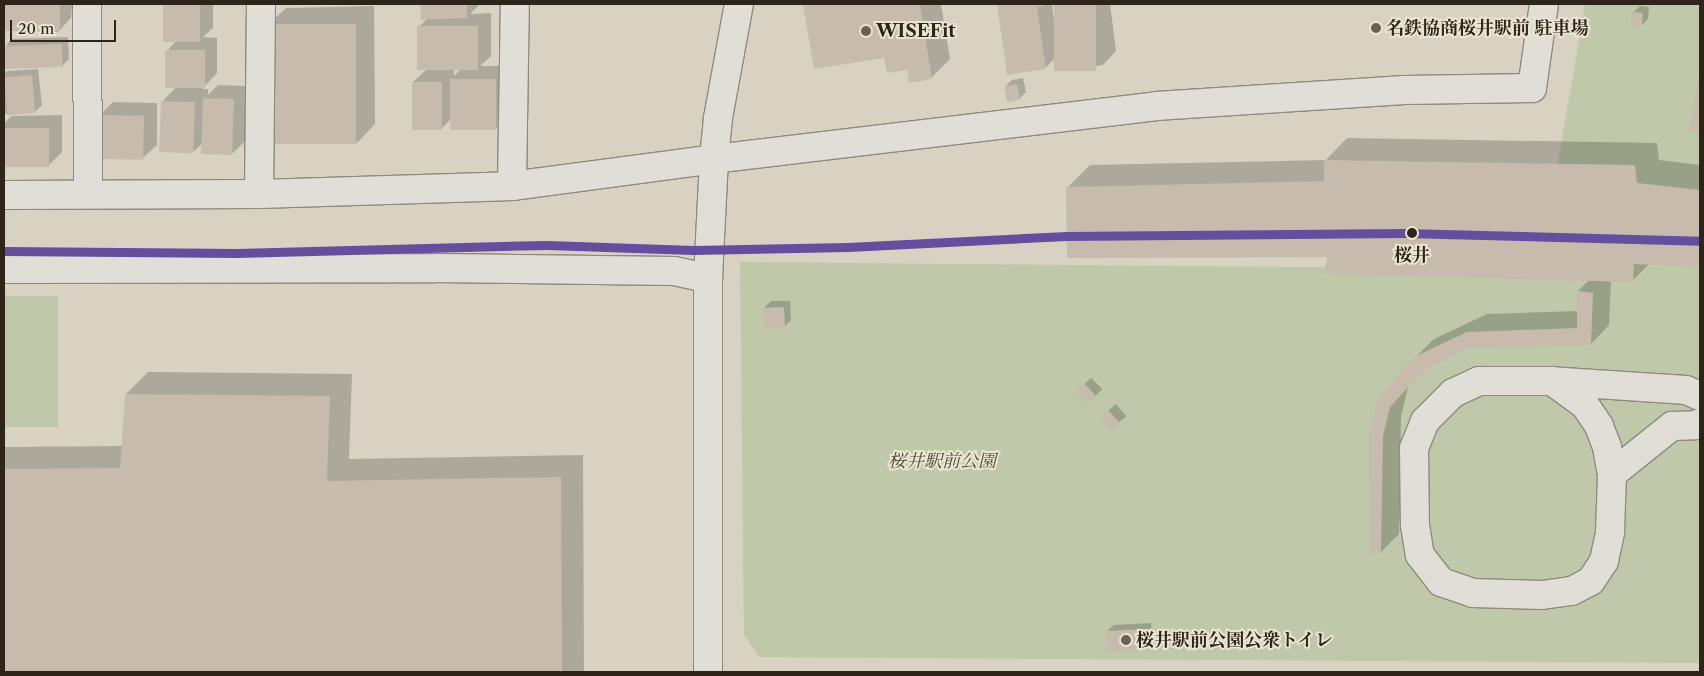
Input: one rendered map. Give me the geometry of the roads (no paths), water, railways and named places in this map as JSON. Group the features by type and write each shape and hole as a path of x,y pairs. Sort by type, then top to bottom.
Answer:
{"street":[{"path":"87,4 88,193"},
{"path":"259,194 261,4"},
{"path":"512,186 515,4"},
{"path":"708,672 708,278 718,118 739,4"},
{"path":"4,195 88,193 259,194 512,186 714,159 1156,106 1404,90 1532,88 1544,4"},
{"path":"4,269 435,268 674,271 708,278"},
{"path":"1552,381 1585,405 1599,426 1612,474 1610,532 1604,561 1591,581 1572,591 1542,595 1474,593 1441,582 1420,555 1415,525 1414,448 1425,421 1452,393 1479,381 1552,381 1686,390 1700,396"},
{"path":"1612,474 1672,426 1696,425 1700,423"}],"place":[{"name":"名鉄協商桜井駅前 駐車場","path":"1376,28"},
{"name":"WISEFit","path":"866,31"},
{"name":"桜井","path":"1412,233"},
{"name":"桜井駅前公園公衆トイレ","path":"1126,640"}],"park label":[{"name":"桜井駅前公園","path":"942,461"}]}
